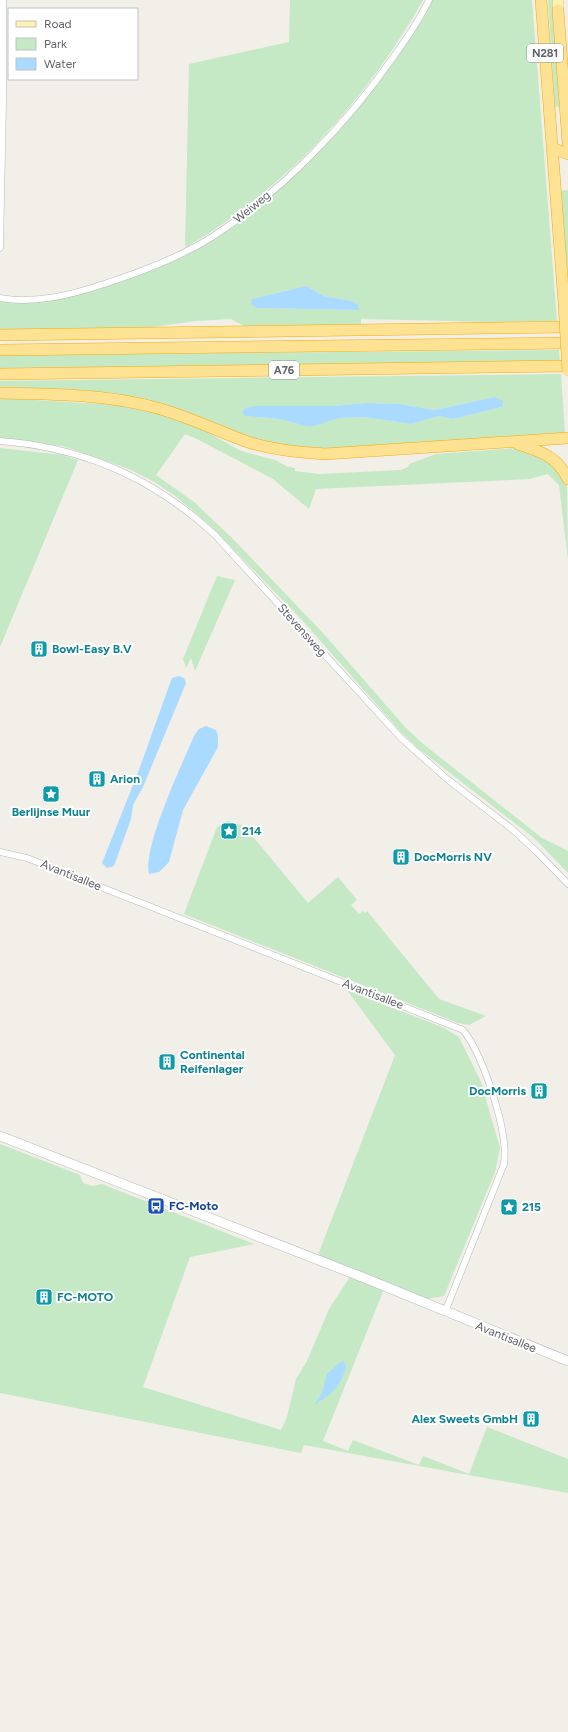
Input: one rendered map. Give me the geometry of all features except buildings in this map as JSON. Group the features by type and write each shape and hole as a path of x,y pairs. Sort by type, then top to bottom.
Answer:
{"highway":[{"name":"N281","path":"541,0 568,371"},
{"name":"N281","path":"558,5 568,140"},
{"path":"563,78 568,89"},
{"path":"552,148 568,140"},
{"path":"552,148 568,154"},
{"path":"0,335 568,327"},
{"name":"A76","path":"0,350 568,343"},
{"name":"A76","path":"0,374 568,366"},
{"path":"0,393 84,396 136,403 176,414 258,445 296,452 325,454 568,438"},
{"path":"512,442 534,448 546,454 560,466 568,479"}],"street":[{"path":"0,248 3,102 3,0"},
{"name":"Weiweg","path":"0,298 40,299 65,295 95,287 170,259 212,236 249,210 279,184 342,121 375,84 402,45 429,0"},
{"name":"Stevensweg","path":"0,441 47,447 101,462 141,480 186,510 215,535 402,739 442,774 512,830 537,852 568,884"},
{"name":"Avantisallee","path":"0,852 13,853 38,862 463,1030 472,1042 480,1057 504,1134 506,1152 504,1164 445,1312"},
{"name":"Avantisallee","path":"0,1136 367,1279 568,1361"}],"green space":[{"path":"290,0 423,0 401,37 376,73 320,140 256,199 221,225 185,248 189,64 289,42"},
{"path":"432,0 532,0 557,321 494,322 361,319 361,324 246,327 231,319 195,321 139,329 0,329 0,301 48,301 154,268 243,219 275,193 306,164 369,95 399,54","holes":["306,286 324,296 352,301 359,310 257,308 252,299"]},
{"path":"548,0 556,0 563,106 555,107"},
{"path":"568,190 568,275 558,191"},
{"path":"559,350 560,364 0,368 0,355"},
{"path":"561,374 565,433 322,450 262,444 163,405 122,395 85,390 0,387 0,381","holes":["495,397 502,407 453,419 439,416 411,424 364,417 339,418 306,426 279,419 245,416 253,406 333,406 366,403 400,404 434,410"]},
{"path":"0,398 121,405 152,412 198,427 241,451 275,460 288,467 295,468 295,471 319,474 401,470 408,467 409,464 436,454 516,448 551,462 567,486 568,560 559,485 548,474 529,479 316,489 309,509 273,479 185,434 156,475 194,502 231,537 323,633 405,727 422,743 542,838 568,851 568,873 534,838 418,748 401,732 302,620 210,525 174,495 153,481 129,469 63,446 0,439"},
{"path":"0,448 63,455 78,460 0,647"},
{"path":"217,576 235,580 195,671 191,658 186,668 183,659"},
{"path":"228,821 244,826 308,903 338,877 357,900 351,905 359,914 363,911 365,913 367,911 439,999 486,1016 469,1025 458,1023 184,914 217,827"},
{"path":"347,990 442,1027 459,1037 481,1082 500,1148 495,1172 444,1296 426,1299 318,1255 395,1055"},
{"path":"0,1144 80,1175 83,1183 92,1186 102,1184 254,1244 190,1257 143,1387 281,1430 287,1417 296,1379 307,1361 329,1309 350,1277 384,1289 323,1441 348,1451 353,1440 419,1465 423,1456 469,1474 487,1427 568,1459 568,1493 304,1445 301,1453 0,1393"}],"water":[{"path":"306,286 324,296 352,301 358,305 359,310 257,308 251,304 252,299"},
{"path":"495,397 503,401 502,407 453,419 439,416 411,424 364,417 339,418 314,426 306,426 279,419 245,416 242,413 244,409 253,406 333,406 366,403 400,404 434,410"},
{"path":"179,676 184,678 186,683 143,787 133,805 131,819 114,866 107,868 102,863 139,770 172,678"},
{"path":"206,726 216,730 218,736 218,747 183,810 169,862 159,872 149,874 148,862 157,826 173,784 195,734 199,729"},
{"path":"343,1360 346,1367 338,1386 331,1394 314,1405 322,1393 327,1374"}],"place":[{"name":"Bowl-Easy B.V","path":"39,649"},
{"name":"Arion","path":"97,779"},
{"name":"Berlijnse Muur","path":"51,794"},
{"name":"214","path":"229,831"},
{"name":"DocMorris NV","path":"401,857"},
{"name":"Continental Reifenlager","path":"167,1062"},
{"name":"DocMorris","path":"539,1091"},
{"name":"FC-Moto","path":"156,1206"},
{"name":"215","path":"509,1207"},
{"name":"FC-MOTO","path":"44,1297"},
{"name":"Alex Sweets GmbH","path":"531,1419"}]}
